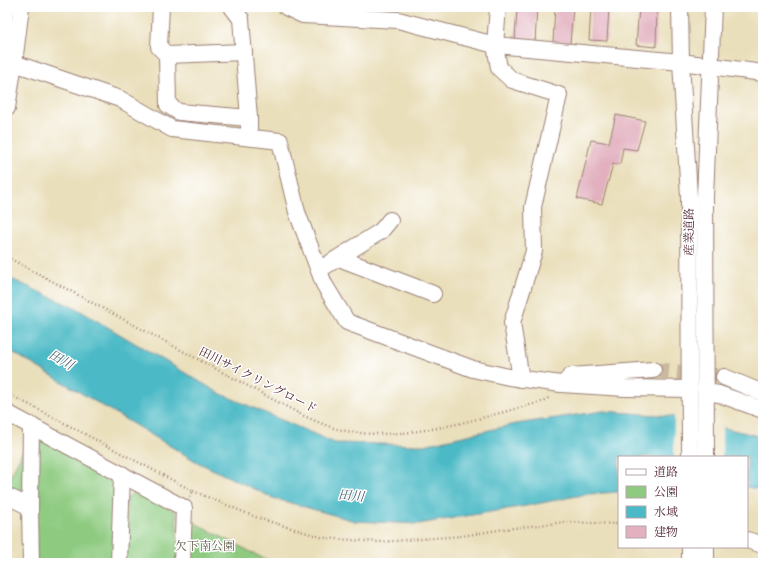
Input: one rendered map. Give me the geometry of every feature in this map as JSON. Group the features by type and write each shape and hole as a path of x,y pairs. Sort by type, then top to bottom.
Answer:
{"street":[{"path":"7,108 11,63 21,7"},
{"path":"161,7 159,47 166,55 168,105 179,112 249,118"},
{"path":"232,7 241,19 249,118 249,137"},
{"path":"286,7 303,15 398,20 496,45 681,62 763,73"},
{"path":"498,7 496,45 499,68 512,80 559,95 533,207 534,251 512,323 521,379"},
{"name":"産業道路","path":"680,7 681,62 689,197 690,456"},
{"name":"産業道路","path":"706,456 706,197 713,7"},
{"path":"166,55 244,52"},
{"path":"11,63 120,99 172,129 280,141 297,212 324,284 347,322 473,369 521,379 561,384 690,394"},
{"path":"319,270 381,231 390,220"},
{"path":"339,258 433,294"},
{"path":"561,384 571,376 653,370"},
{"path":"724,377 763,393"},
{"path":"706,396 719,394 763,410"},
{"path":"7,413 31,424 184,508 182,563"},
{"path":"31,424 31,563"},
{"path":"120,563 122,474"},
{"path":"7,496 30,507"},
{"path":"748,540 763,545"}],"path":[{"name":"田川サイクリングロード","path":"7,257 304,416 340,430 375,434 401,434 448,425 545,401 561,384"},
{"path":"7,394 194,491 258,518 324,538 378,542 462,536 504,529 566,522 618,524"},
{"path":"184,508 194,491"}],"green space":[{"path":"47,440 113,480 117,488 115,563 36,563 37,444"},
{"path":"26,445 24,487 19,492 7,488 7,483"},
{"path":"133,492 147,497 176,512 179,563 125,563 127,499"},
{"name":"欠下南公園","path":"189,520 272,563 188,563"}],"water":[{"name":"田川","path":"7,277 79,310 219,393 335,443 424,445 516,424 603,411 671,416 763,438 763,490 748,487 748,456 618,456 618,492 587,494 418,524 355,521 273,498 197,462 7,349"}],"pier":[{"path":"674,415 722,426 722,456 674,456"}],"building":[{"path":"517,7 537,7 535,43 515,41"},
{"path":"555,7 573,7 570,44 553,43"},
{"path":"591,7 609,7 607,41 589,40"},
{"path":"639,7 657,7 656,47 636,45"},
{"path":"616,115 645,121 637,150 623,148 620,164 613,164 602,204 577,199 591,140 609,143"}],"tunnel":[{"path":"653,370 724,377"}]}
